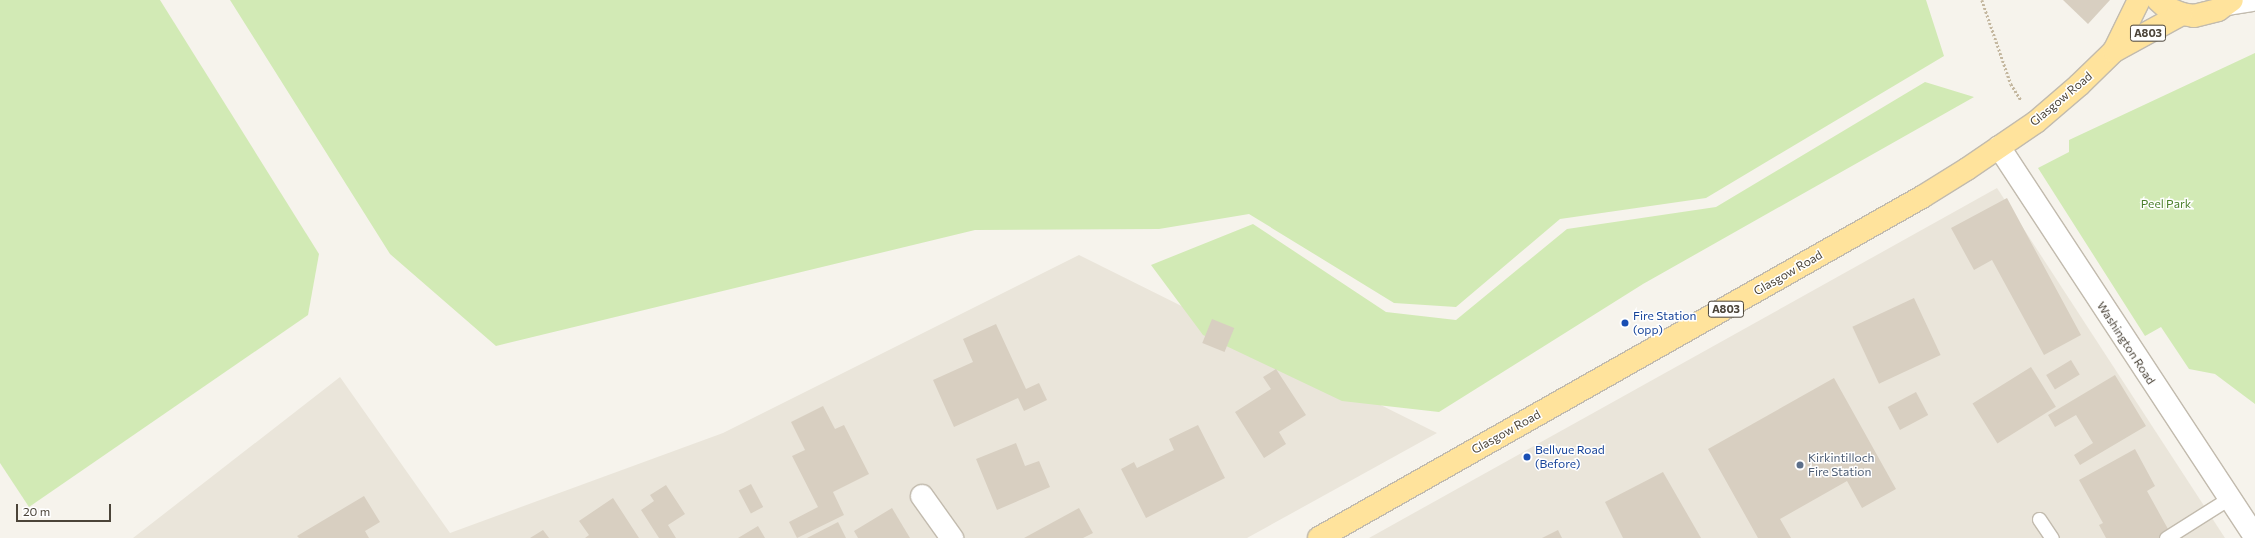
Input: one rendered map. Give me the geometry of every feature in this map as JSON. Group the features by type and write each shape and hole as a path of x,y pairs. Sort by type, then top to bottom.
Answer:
{"main road":[{"name":"Glasgow Road","path":"2114,51 2138,0"},
{"path":"2158,0 2167,8 2182,14 2194,16 2207,14 2230,2"},
{"name":"Glasgow Road","path":"1319,538 1916,200 2036,122 2079,86 2114,51 2182,14"}],"street":[{"path":"2230,2 2252,0"},
{"name":"Washington Road","path":"1999,147 2228,499 2255,537"},
{"path":"922,496 952,538"}],"lane":[{"path":"2166,538 2228,499"},
{"path":"2039,518 2052,538"}],"path":[{"path":"1982,0 2011,84 2036,122"}],"shaded area":[{"path":"1997,188 2225,538 1369,538"},
{"path":"1079,255 1437,433 1247,538 133,538 340,377 450,533 723,433"}],"green space":[{"path":"0,0 160,0 319,254 308,315 29,507 0,463"},
{"path":"230,0 1926,0 1944,56 1706,198 1560,219 1456,307 1394,303 1249,214 1159,229 975,230 496,346 390,254"},
{"name":"Peel Park","path":"2255,53 2255,404 2215,374 2189,369 2161,327 2145,336 2038,168 2069,152 2069,140"},
{"path":"1925,82 1974,97 1643,284 1439,412 1342,401 1203,335 1151,265 1253,224 1386,312 1456,320 1567,229 1716,207"}],"building":[{"path":"2063,0 2110,0 2088,24"},
{"path":"2007,198 2081,335 2044,355 1992,260 1974,270 1951,228"},
{"path":"1914,298 1941,355 1879,384 1852,327"},
{"path":"1212,319 1234,328 1225,352 1202,343"},
{"path":"996,324 1026,389 1039,383 1047,400 1024,411 1018,398 954,427 933,380 973,362 963,339"},
{"path":"2071,360 2080,375 2055,390 2046,375"},
{"path":"2031,367 2056,407 1997,443 1972,404"},
{"path":"1276,369 1306,415 1279,432 1286,444 1264,458 1235,412 1271,389 1263,377"},
{"path":"2115,375 2146,426 2080,465 2074,455 2093,443 2076,415 2055,427 2048,415"},
{"name":"Kirkintilloch Fire Station","path":"1834,378 1896,489 1862,508 1847,481 1780,519 1791,538 1758,538 1708,449"},
{"path":"1916,392 1928,415 1900,430 1888,407"},
{"path":"823,406 835,429 844,425 869,474 833,492 844,515 797,538 789,522 818,507 792,456 805,450 791,422"},
{"path":"1198,425 1225,478 1146,518 1121,469 1134,462 1137,468 1174,450 1169,439"},
{"path":"1016,443 1025,466 1039,461 1050,487 997,510 976,459"},
{"path":"2135,449 2155,486 2147,491 2173,538 2106,538 2099,525 2103,523 2079,480"},
{"path":"1663,472 1701,538 1623,538 1605,502"},
{"path":"751,484 763,507 751,514 739,491"},
{"path":"666,485 685,514 668,525 676,538 659,538 641,510 654,501 650,495"},
{"path":"364,496 380,522 365,531 369,538 299,538 297,536"},
{"path":"613,498 639,538 585,538 589,535 579,521"},
{"path":"892,508 910,538 858,538 854,531"},
{"path":"1079,508 1093,533 1083,538 1024,538"},
{"path":"838,522 846,538 807,538"},
{"path":"758,526 765,538 738,538"},
{"path":"543,530 549,538 530,538"},
{"path":"1558,530 1562,538 1542,538"}],"place":[{"name":"Fire Station (opp)","path":"1625,323"},
{"name":"Bellvue Road (Before)","path":"1527,457"},
{"name":"Kirkintilloch Fire Station","path":"1800,465"}]}
